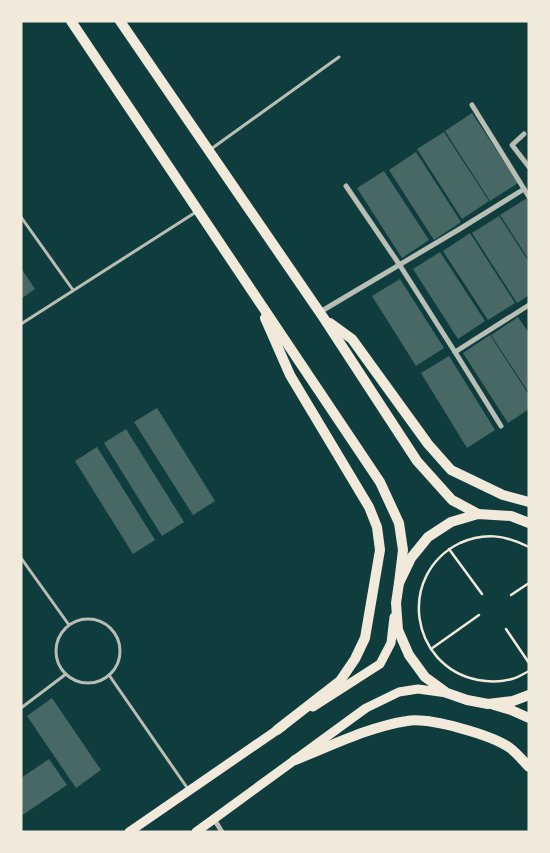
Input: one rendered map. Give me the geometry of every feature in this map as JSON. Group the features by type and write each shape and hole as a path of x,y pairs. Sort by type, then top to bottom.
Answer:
{"main road":[{"path":"71,21 380,482 399,523 403,550 391,643 380,664 277,730 128,832"},
{"path":"120,21 321,315 417,461 452,500 478,514"},
{"path":"254,293 290,375 369,507 377,527 380,550 365,638 355,659 340,681 277,730"},
{"path":"321,315 352,339 428,444 451,470 503,495 529,502"},
{"path":"399,583 410,558 428,536 451,522 478,514 510,516 529,523"},
{"path":"396,603 398,630 409,655 425,677 447,693"},
{"path":"196,832 366,708 400,692 418,689 447,693 467,700 511,710 529,718"},
{"path":"488,704 513,701 529,695"},
{"path":"295,760 378,728 409,720 440,723 480,734 509,748 529,767"}],"street":[{"path":"472,105 529,197"},
{"path":"524,134 512,145 529,167"},
{"path":"346,186 400,264 502,426"},
{"path":"321,315 400,264 524,189"},
{"path":"455,352 529,305"},
{"path":"214,819 222,832"}],"lane":[{"path":"209,151 339,57"},
{"path":"21,324 198,210"},
{"path":"21,217 73,290"},
{"path":"21,558 69,625"},
{"path":"88,619 99,621 108,626 115,634 119,647 119,657 115,667 108,675 91,683 80,682 66,674 59,664 56,653 56,645 60,634 76,621 88,619"},
{"path":"21,708 66,674"},
{"path":"108,675 188,790"}],"path":[{"path":"529,547 513,539 491,536 469,539 449,549 435,561 425,577 420,595 418,614 422,632 430,649 446,666 466,678 489,682 512,679 529,671"},
{"path":"449,549 482,594"},
{"path":"511,595 529,582"},
{"path":"430,649 479,615"},
{"path":"506,629 529,663"}],"building":[{"path":"472,113 518,183 490,201 445,131"},
{"path":"444,132 489,201 462,219 417,149"},
{"path":"416,152 461,222 434,240 389,170"},
{"path":"384,171 429,240 402,258 357,188"},
{"path":"527,198 529,200 529,260 500,215"},
{"path":"499,216 529,262 529,295 517,303 472,233"},
{"path":"470,233 515,303 488,320 443,251"},
{"path":"440,252 485,321 458,339 413,269"},
{"path":"21,268 35,289 21,299"},
{"path":"400,279 444,348 416,366 372,296"},
{"path":"518,317 529,333 529,393 491,335"},
{"path":"490,335 529,395 529,409 508,423 463,353"},
{"path":"449,356 495,430 467,448 421,373"},
{"path":"157,408 215,501 193,515 134,422"},
{"path":"126,429 184,522 162,536 104,443"},
{"path":"97,447 155,540 133,554 75,461"},
{"path":"52,698 101,770 76,788 27,716"},
{"path":"49,759 67,785 21,816 21,778"}]}
